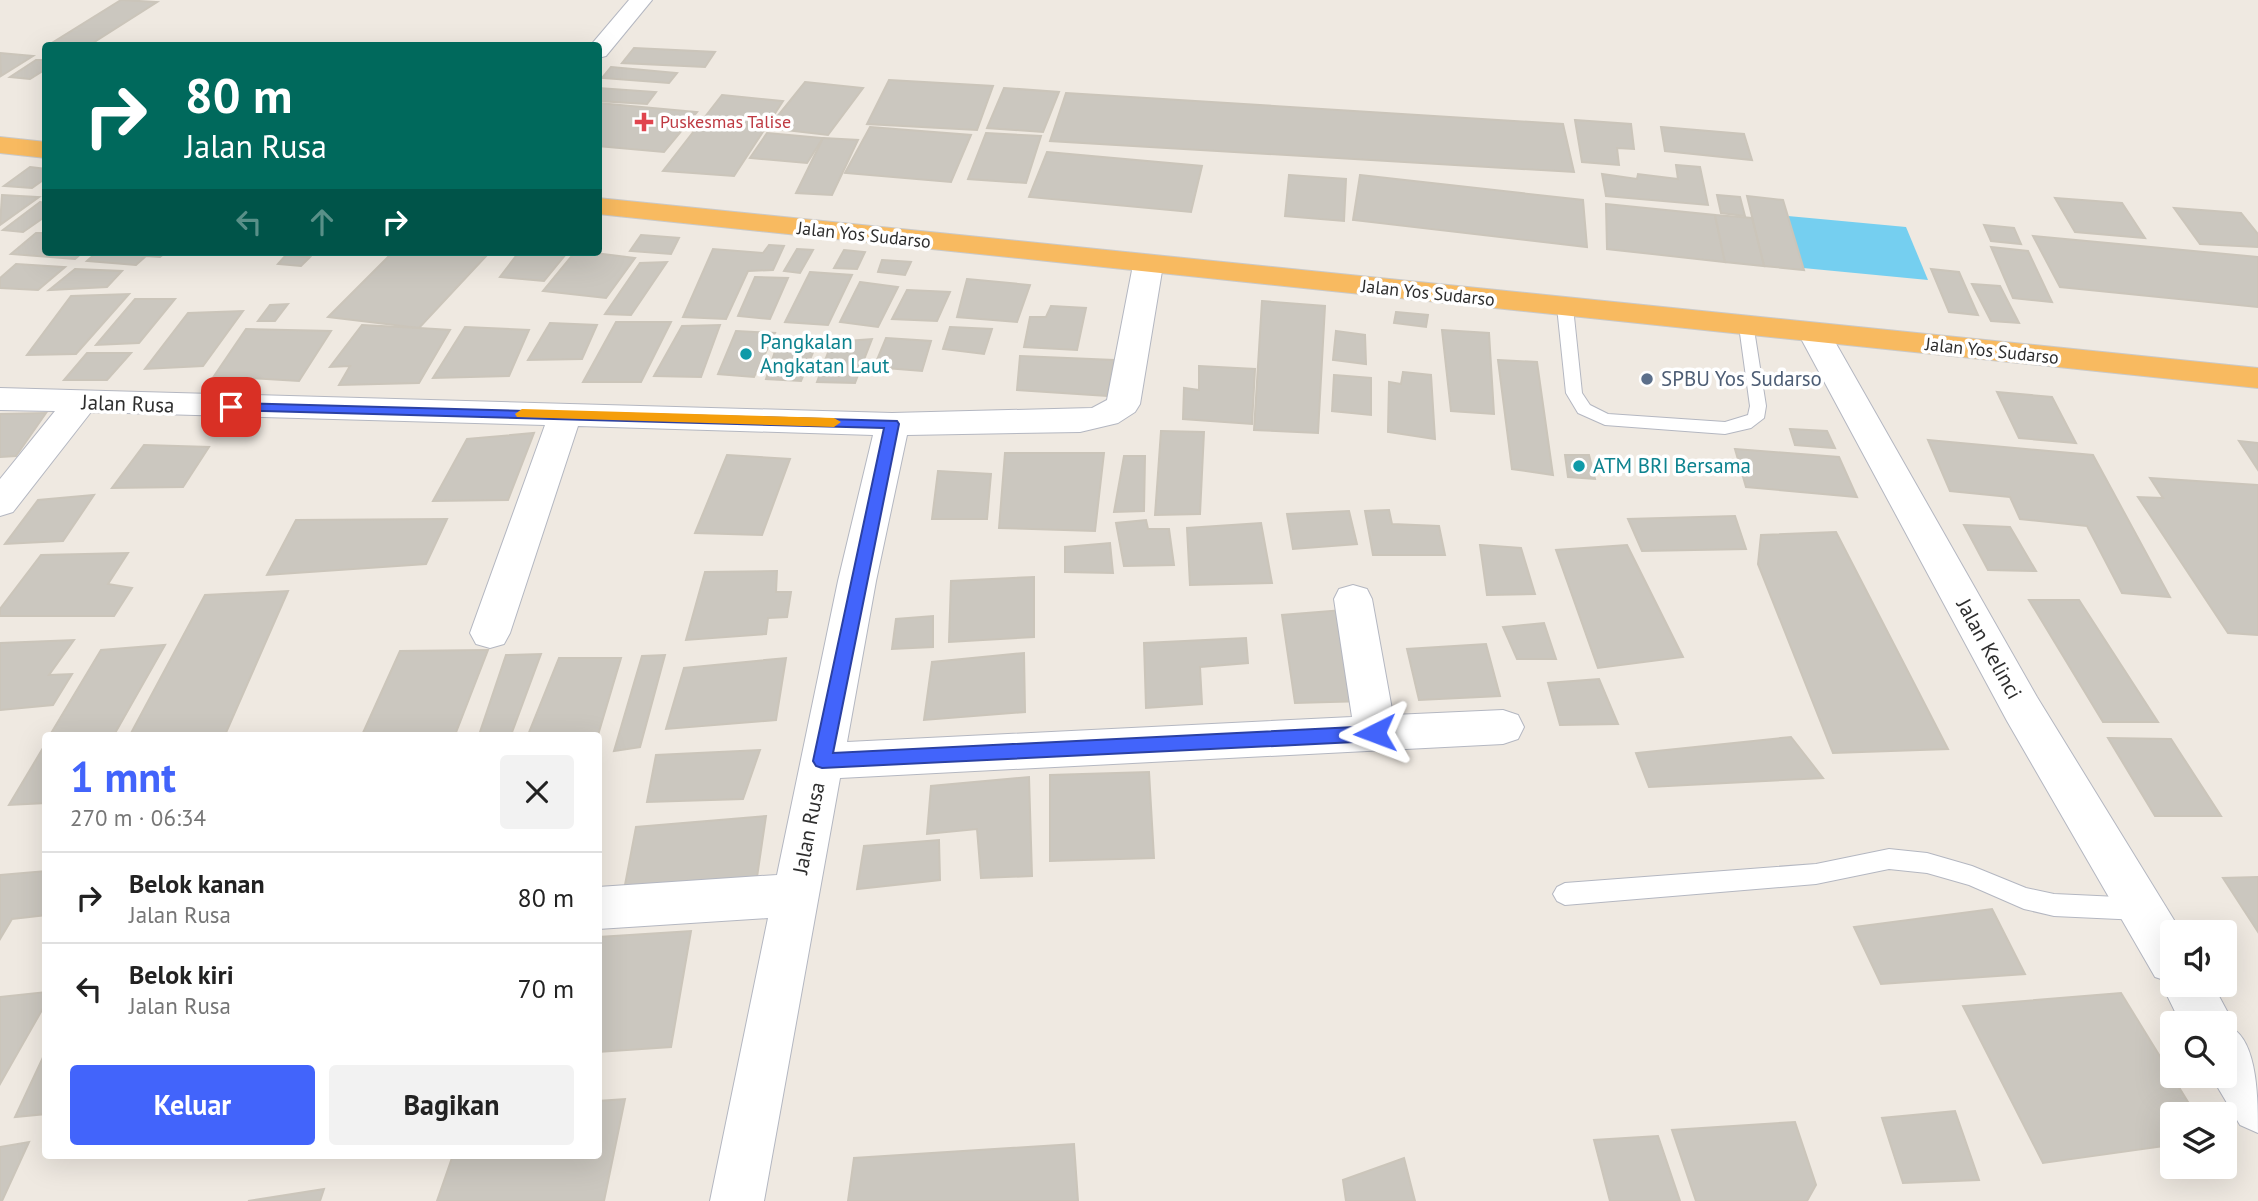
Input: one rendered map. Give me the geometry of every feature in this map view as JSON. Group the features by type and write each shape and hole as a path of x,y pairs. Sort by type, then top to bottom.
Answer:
{"highway":[{"path":"0,145 42,150"},
{"name":"Jalan Yos Sudarso","path":"602,206 2258,378"}],"street":[{"path":"602,46 641,0"},
{"path":"892,424 1073,422 1095,419 1115,411 1123,404 1148,265"},
{"name":"Jalan Kelinci","path":"1814,333 2022,709 2160,941"},
{"name":"Jalan Rusa","path":"0,399 892,424 822,761 737,1201"},
{"path":"0,503 80,402"},
{"path":"490,633 565,415"},
{"path":"1353,599 1375,733"},
{"path":"822,761 1503,727"},
{"path":"602,908 796,895"},
{"path":"2237,1072 2258,1107"}],"lane":[{"path":"1565,307 1574,393 1584,409 1605,419 1725,428 1745,424 1756,418 1758,406 1747,326"},
{"path":"1565,894 1816,874 1889,859 1927,863 1972,876 2024,898 2054,905 2141,909"}],"water":[{"path":"1788,216 1906,227 1928,280 1803,268"}],"building":[{"path":"121,0 157,2 94,42 53,42"},
{"path":"634,48 715,52 705,67 622,63"},
{"path":"0,53 33,56 1,76"},
{"path":"36,60 42,60 42,72 30,79 10,77"},
{"path":"611,67 677,73 669,83 602,78"},
{"path":"889,80 993,86 977,130 867,124"},
{"path":"805,82 863,88 828,135 768,128"},
{"path":"602,88 656,92 647,104 602,101"},
{"path":"1004,88 1059,92 1043,132 987,128"},
{"path":"1066,93 1563,124 1574,172 1050,141"},
{"path":"722,95 783,101 734,176 663,171"},
{"name":"Puskesmas Talise","path":"602,103 697,112 664,152 602,146"},
{"path":"1575,120 1631,124 1634,149 1617,148 1619,165 1582,162"},
{"path":"870,127 971,135 951,182 845,173"},
{"path":"1661,127 1744,134 1752,160 1665,151"},
{"path":"767,133 823,138 807,163 750,158"},
{"path":"986,133 1041,136 1026,183 968,179"},
{"path":"823,138 858,140 832,195 796,193"},
{"path":"1047,152 1202,166 1191,212 1029,197"},
{"path":"1676,165 1700,167 1708,205 1606,196 1602,174 1637,179 1638,174 1678,179"},
{"path":"30,167 42,168 42,181 32,188 4,186"},
{"path":"1289,175 1346,179 1344,221 1285,216"},
{"path":"1360,175 1583,200 1587,247 1353,220"},
{"path":"2,195 39,197 0,225"},
{"path":"1717,195 1740,197 1745,216 1721,213"},
{"path":"1747,196 1783,200 1804,270 1764,266"},
{"path":"2055,198 2122,203 2145,238 2075,232"},
{"path":"42,202 42,219 23,232 3,230"},
{"path":"1606,204 1715,215 1725,262 1607,249"},
{"path":"2174,208 2241,213 2258,234 2258,247 2200,244"},
{"path":"1715,215 1752,218 1764,266 1725,262"},
{"path":"1984,225 2014,228 2021,244 1991,241"},
{"path":"36,233 42,233 42,256 78,256 75,259 11,254"},
{"path":"641,235 679,238 671,254 630,251"},
{"path":"2033,236 2258,257 2258,307 2060,287"},
{"path":"769,245 784,246 773,270 748,271 726,319 683,317 713,249 763,253"},
{"path":"1991,247 2028,251 2052,302 2013,298"},
{"path":"797,249 813,250 800,273 784,271"},
{"path":"844,250 865,252 857,269 834,268"},
{"path":"602,254 635,258 606,298 543,291 572,256 602,256"},
{"path":"93,256 146,256 136,265 87,261"},
{"path":"285,256 310,257 301,266 278,264"},
{"path":"389,256 486,256 419,328 328,317"},
{"path":"516,256 564,256 544,281 500,277"},
{"path":"882,260 911,262 905,275 878,272"},
{"path":"667,262 631,315 605,314 640,263"},
{"path":"16,264 65,267 38,290 0,288 0,278"},
{"path":"75,269 122,271 107,287 49,290"},
{"path":"1931,269 1959,272 1978,315 1949,312"},
{"path":"810,272 852,275 828,325 785,322"},
{"path":"755,277 788,278 770,319 738,316"},
{"path":"967,279 1030,285 1017,322 957,317"},
{"path":"860,282 898,287 878,327 840,322"},
{"path":"1972,284 2000,286 2019,323 1991,321"},
{"path":"907,290 950,292 937,321 892,319"},
{"path":"129,294 76,354 27,355 71,296"},
{"path":"135,299 175,299 139,343 96,345"},
{"path":"1262,301 1325,306 1318,433 1254,430"},
{"path":"288,304 275,321 258,321 270,305"},
{"path":"1051,306 1086,308 1077,350 1024,347 1030,317 1046,317"},
{"path":"243,311 203,366 145,369 188,313"},
{"path":"1396,312 1428,315 1426,327 1394,323"},
{"path":"616,322 671,322 641,382 583,382"},
{"path":"550,323 597,325 582,359 528,360"},
{"path":"362,325 450,330 419,383 339,385 350,366 330,367"},
{"path":"720,325 701,377 654,376 682,326"},
{"path":"465,327 529,330 509,376 433,378"},
{"path":"950,327 992,329 984,354 943,349"},
{"path":"246,329 331,331 299,381 214,376"},
{"path":"1442,330 1489,333 1494,414 1451,411"},
{"name":"Pangkalan Angkatan Laut","path":"736,331 775,333 754,377 718,374"},
{"path":"1336,331 1365,335 1366,364 1333,360"},
{"path":"819,338 801,381 766,379 779,339"},
{"path":"886,338 931,341 922,371 874,367"},
{"path":"872,339 855,383 817,382 832,342"},
{"path":"87,353 131,353 107,380 64,380"},
{"path":"1020,356 1114,360 1107,396 1017,390"},
{"path":"1498,360 1537,362 1553,475 1512,469"},
{"path":"1199,366 1255,369 1252,424 1183,419 1184,388 1199,390"},
{"path":"1403,372 1431,375 1435,439 1388,432 1389,382 1401,384"},
{"path":"1334,375 1371,378 1371,415 1332,411"},
{"path":"1997,392 2052,397 2076,443 2019,438"},
{"path":"46,413 16,456 0,457 0,414"},
{"path":"1790,429 1827,431 1835,448 1795,445"},
{"path":"1161,431 1204,432 1200,514 1155,515"},
{"path":"534,433 508,500 433,501 467,439"},
{"path":"1928,440 2093,455 2170,597 2122,593 2087,526 2020,519 2010,497 1950,491"},
{"path":"2239,441 2258,443 2258,470"},
{"path":"144,445 209,447 183,487 112,488"},
{"path":"1735,449 1839,457 1857,497 1746,487"},
{"path":"1005,453 1104,453 1095,531 999,528"},
{"path":"727,455 790,459 762,535 695,533"},
{"name":"ATM BRI Bersama","path":"1565,455 1589,455 1595,479 1568,477"},
{"path":"1124,456 1145,456 1144,511 1114,512"},
{"path":"938,471 991,474 987,519 932,519"},
{"path":"2150,478 2258,485 2258,635 2228,633 2138,497 2163,498"},
{"path":"94,495 63,541 5,544 38,500"},
{"path":"1389,510 1392,524 1439,526 1445,555 1373,555 1365,511"},
{"path":"1349,511 1357,544 1293,549 1287,514"},
{"path":"1735,516 1746,549 1642,551 1628,519"},
{"path":"447,519 426,564 267,575 296,520"},
{"path":"1146,520 1148,529 1169,529 1174,565 1124,566 1116,523"},
{"path":"1261,523 1272,583 1190,585 1187,528"},
{"path":"1964,525 2010,527 2036,571 1988,570"},
{"path":"1836,532 1948,749 1833,753 1758,564 1761,535"},
{"path":"1110,543 1113,573 1065,572 1065,547"},
{"path":"1480,545 1521,548 1535,594 1487,595"},
{"path":"1627,545 1683,657 1598,668 1556,550"},
{"path":"128,553 108,584 132,588 114,616 0,616 0,609 41,555"},
{"path":"777,571 776,592 791,592 787,617 768,618 766,634 686,640 705,572"},
{"path":"1034,577 1034,637 949,642 951,581"},
{"path":"288,591 226,732 132,732 205,595"},
{"path":"2029,600 2079,600 2158,722 2103,722"},
{"path":"1343,610 1365,701 1295,703 1282,615"},
{"path":"933,616 933,647 892,649 896,619"},
{"path":"1544,623 1556,659 1517,659 1503,627"},
{"path":"1246,638 1248,663 1200,667 1202,704 1146,708 1144,643"},
{"path":"74,640 49,675 72,674 53,705 0,710 0,643"},
{"path":"1486,644 1500,696 1419,700 1407,649"},
{"path":"165,645 116,732 52,732 101,650"},
{"path":"488,650 456,732 363,732 400,651"},
{"path":"1024,653 1025,712 924,720 932,662"},
{"path":"541,654 512,732 480,732 506,655"},
{"path":"665,655 640,747 614,751 642,656"},
{"path":"559,658 621,658 599,732 529,732"},
{"path":"786,658 776,720 666,729 684,668"},
{"path":"1599,679 1618,724 1560,725 1548,683"},
{"path":"1791,737 1823,778 1649,787 1636,753"},
{"path":"2108,738 2171,739 2221,816 2155,816"},
{"path":"42,750 42,803 9,805"},
{"path":"760,750 743,799 647,802 656,755"},
{"path":"1149,772 1154,858 1050,861 1050,775"},
{"path":"1029,777 1032,876 981,878 977,829 927,834 931,786"},
{"path":"766,816 757,877 624,890 636,827"},
{"path":"939,840 940,880 857,889 864,846"},
{"path":"42,871 42,915 12,919 0,939 0,875"},
{"path":"2258,877 2258,932 2223,878"},
{"path":"1992,909 2025,974 1881,984 1854,927"},
{"path":"691,931 671,1047 602,1052 602,937"},
{"path":"42,992 42,1010 0,1084 0,997"},
{"path":"2121,993 2160,1056 2160,1088 2179,1088 2188,1102 2160,1102 2160,1147 2043,1163 1963,1006"},
{"path":"42,1060 42,1114 15,1117"},
{"path":"625,1099 604,1201 437,1201 452,1159 602,1159 602,1101"},
{"path":"1955,1111 1979,1180 1903,1183 1882,1118"},
{"path":"1795,1122 1816,1185 1807,1201 1696,1201 1672,1130"},
{"path":"1658,1136 1680,1201 1610,1201 1594,1140"},
{"path":"29,1142 2,1201 0,1201 0,1147"},
{"path":"1074,1144 1078,1201 848,1201 854,1158"},
{"path":"1404,1158 1415,1201 1346,1201 1343,1180"},
{"path":"324,1189 320,1201 248,1201"}],"slow traffic":[{"path":"522,414 834,422"}],"place":[{"name":"Puskesmas Talise","path":"644,122"},
{"name":"Pangkalan Angkatan Laut","path":"746,354"},
{"name":"SPBU Yos Sudarso","path":"1647,379"},
{"name":"ATM BRI Bersama","path":"1579,466"}],"route":[{"path":"231,407 892,424 857,581 822,761 1375,733"}]}
